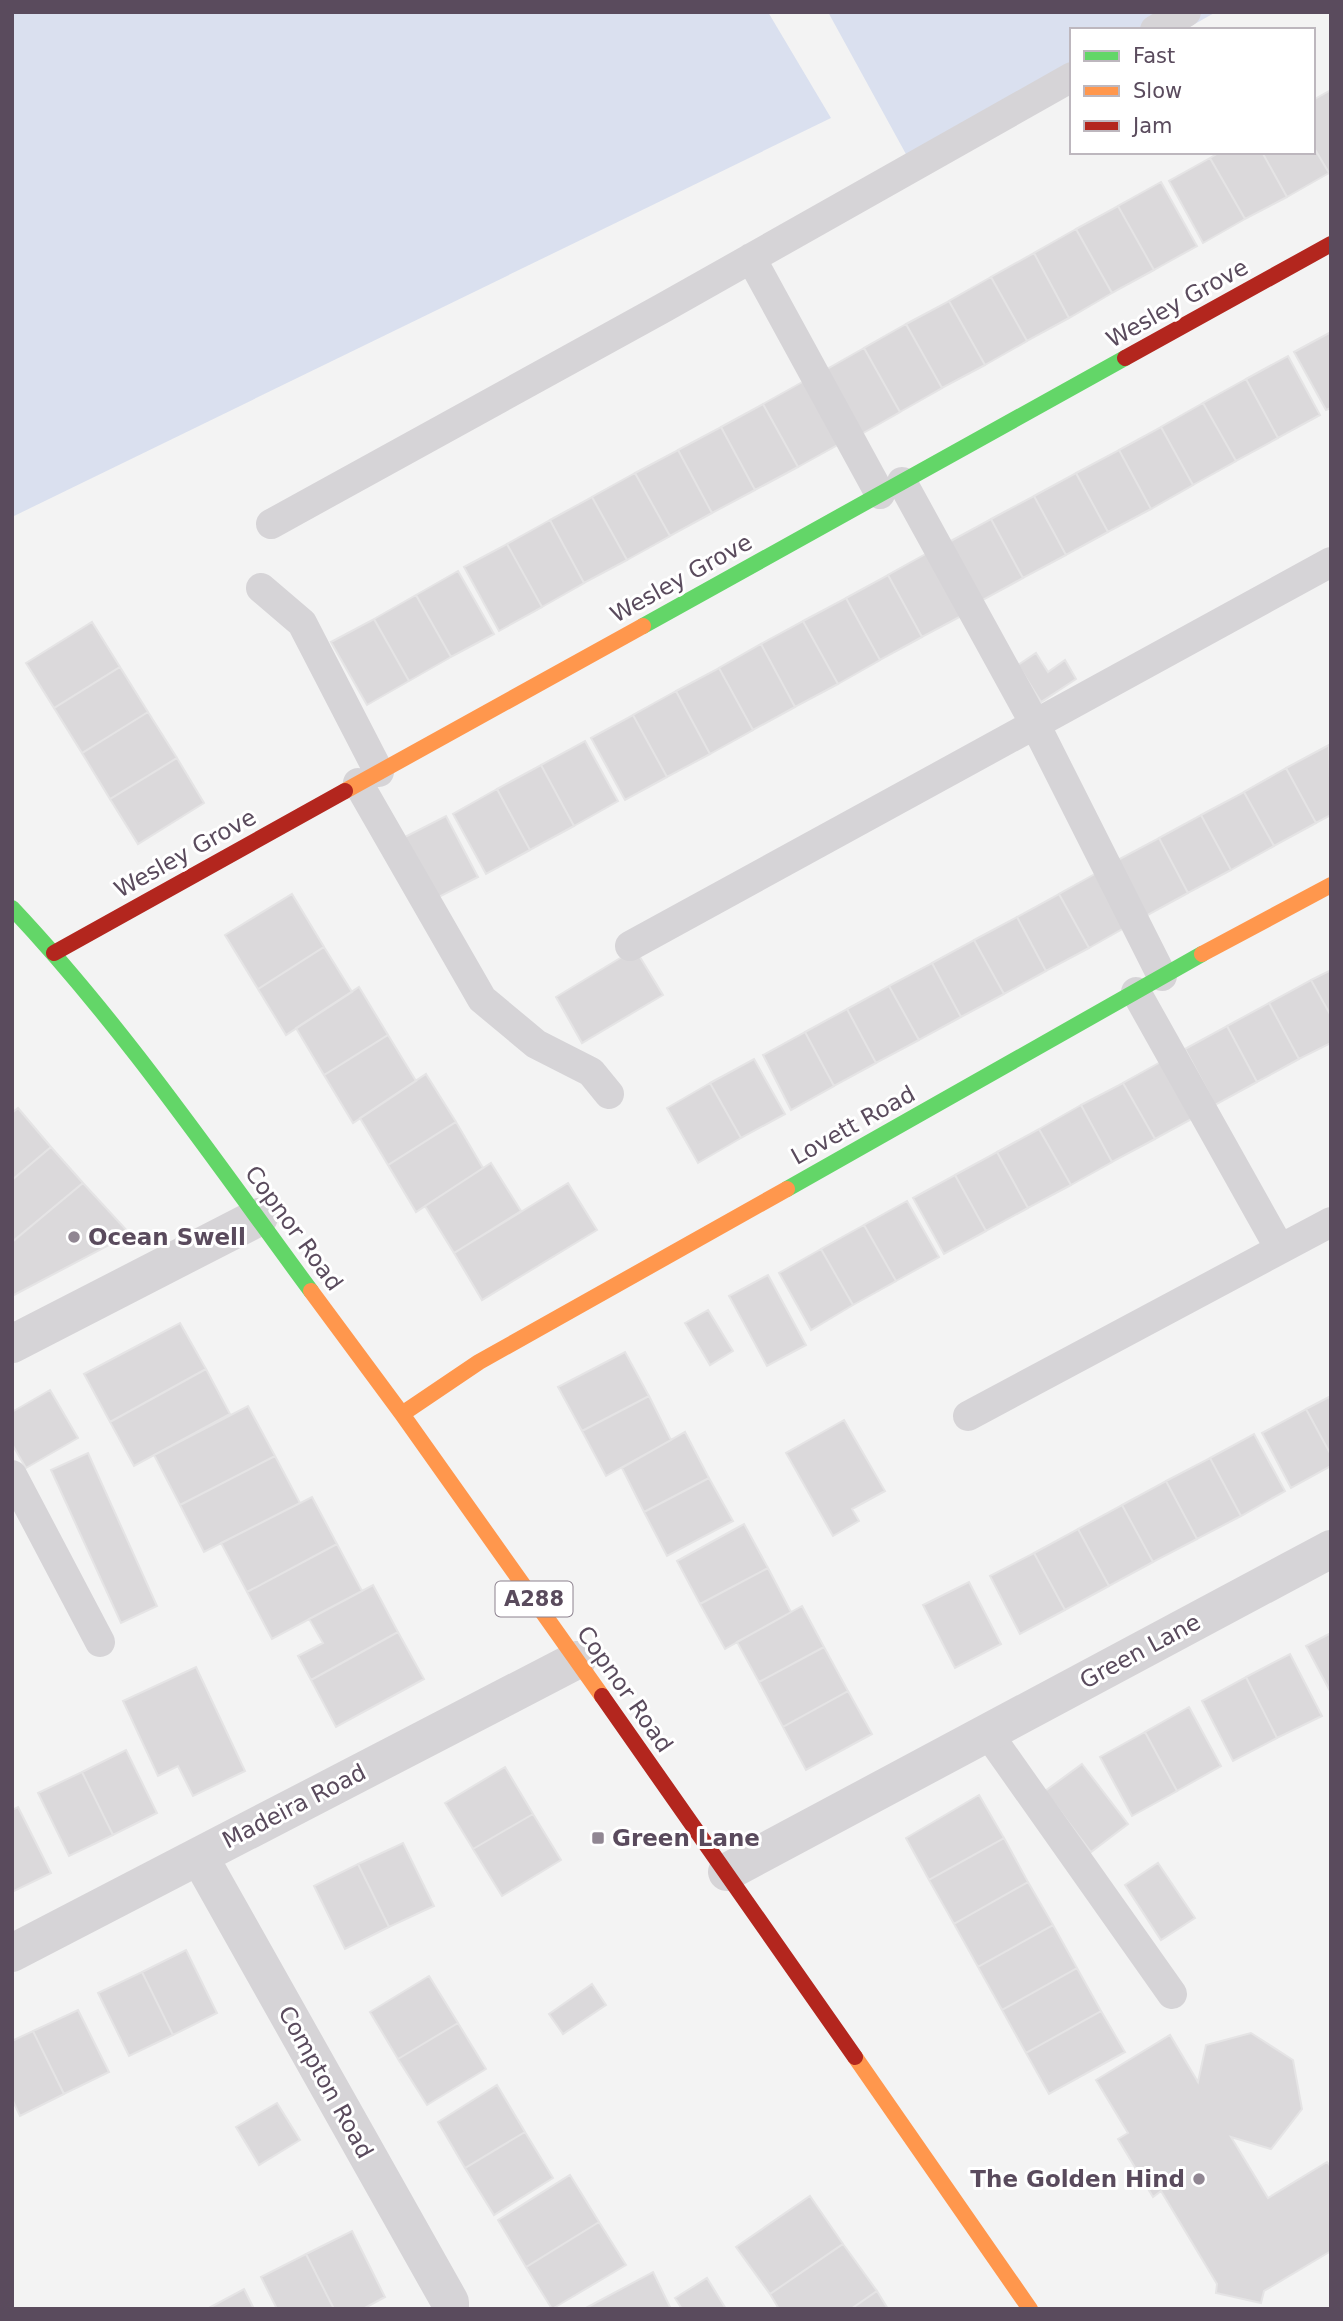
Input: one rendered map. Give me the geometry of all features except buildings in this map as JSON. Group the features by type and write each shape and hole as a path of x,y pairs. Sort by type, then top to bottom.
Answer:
{"street":[{"name":"Wesley Grove","path":"54,953 1331,244"},
{"name":"Lovett Road","path":"402,1414 479,1362 1162,975 1331,885"},
{"name":"Copnor Road","path":"12,908 54,953 259,1217 727,1872 1030,2309"},
{"path":"12,1344 259,1217"},
{"name":"Green Lane","path":"727,1872 1331,1549"},
{"name":"Madeira Road","path":"12,1953 577,1660"},
{"name":"Compton Road","path":"199,1856 450,2302 450,2309"}],"lane":[{"path":"1159,28 1186,12"},
{"path":"271,524 1070,78"},
{"path":"751,258 1035,724 1162,975"},
{"path":"629,946 1331,562"},
{"path":"261,588 302,623 369,777 482,999 536,1044 591,1072 609,1094"},
{"path":"1136,992 1280,1249"},
{"path":"968,1416 1331,1222"},
{"path":"12,1475 100,1642"},
{"path":"987,1731 1172,1994"}],"shaded area":[{"path":"12,12 768,12 831,118 12,517"},
{"path":"828,12 1216,12 1188,28 1070,28 1070,92 918,176"}],"traffic: fast":[{"path":"643,626 1125,358"},
{"path":"12,908 53,953 130,1047 311,1291"},
{"path":"787,1189 1202,954"}],"traffic: slow":[{"path":"345,791 643,626"},
{"path":"1202,954 1331,885"},
{"path":"402,1414 479,1362 787,1189"},
{"path":"311,1291 402,1414 602,1696"},
{"path":"855,2057 1030,2309"}],"traffic: jam":[{"path":"1125,358 1331,244"},
{"path":"54,953 345,791"},
{"path":"602,1696 855,2057"}],"place":[{"name":"Ocean Swell","path":"74,1237"},
{"name":"Green Lane","path":"598,1838"},
{"name":"The Golden Hind","path":"1199,2179"}]}
